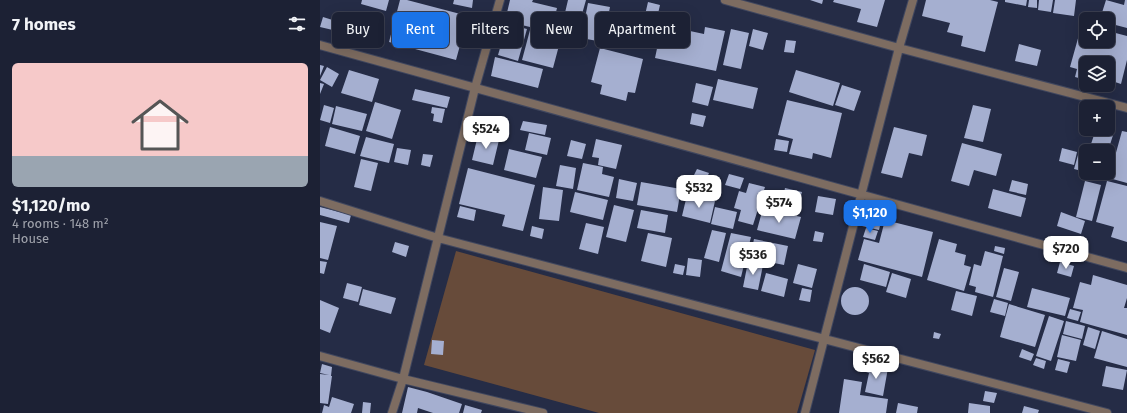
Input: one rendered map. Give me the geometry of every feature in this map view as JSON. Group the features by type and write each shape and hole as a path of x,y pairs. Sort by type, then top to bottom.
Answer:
{"street":[{"path":"392,413 403,379 475,88 500,0"},
{"path":"725,0 898,48 1127,108"},
{"path":"805,413 898,48 912,0"},
{"path":"320,45 1127,268"},
{"path":"320,201 438,238 1107,413"},
{"path":"320,356 403,379 543,413"}],"shaded area":[{"path":"456,251 815,350 797,413 599,413 424,365"}],"building":[{"path":"362,0 389,0 386,11 361,4"},
{"path":"400,0 407,0 457,13 457,48 459,48 456,60 411,48 449,48 449,12 397,12"},
{"path":"454,0 473,0 472,8 453,4"},
{"path":"510,0 533,0 532,2 557,8 556,12 531,12 531,27 523,25 523,12 507,12"},
{"path":"568,0 586,0 583,12 565,12"},
{"path":"810,0 823,0 822,4"},
{"path":"834,0 885,0 877,27 857,22 861,9 833,2"},
{"path":"926,0 990,0 998,2 985,52 961,46 963,36 947,32 950,23 922,16"},
{"path":"1005,0 1027,0 1026,6 1005,2"},
{"path":"1029,0 1037,0 1037,8 1028,7"},
{"path":"1039,0 1053,0 1051,12 1038,10"},
{"path":"1055,0 1076,0 1074,16 1053,13"},
{"path":"1106,0 1124,5 1125,0 1127,0 1127,28 1115,25 1115,12 1102,12"},
{"path":"648,2 660,5 658,12 646,12"},
{"path":"588,3 610,7 609,12 595,12 595,41 587,39 586,12"},
{"path":"323,17 332,20 332,30 320,27"},
{"path":"705,27 725,31 716,71 655,58 657,48 690,48 690,31 704,34"},
{"path":"523,28 527,29 523,43"},
{"path":"731,29 749,33 741,69 723,65"},
{"path":"753,29 768,33 763,50 749,46"},
{"path":"530,30 531,48 558,48 553,68 522,60"},
{"path":"392,31 392,43 389,42"},
{"path":"1115,33 1127,36 1127,60 1121,84 1115,82 1115,56 1079,56 1079,78 1075,77 1077,69 1070,67 1079,35 1079,48 1115,48"},
{"path":"786,40 796,41 794,53 784,52"},
{"path":"1019,44 1041,50 1037,66 1015,61"},
{"path":"500,48 522,48 518,61 498,55"},
{"path":"600,48 643,59 635,93 628,92 626,101 600,94 602,85 591,82"},
{"path":"495,57 543,69 538,88 491,76"},
{"path":"320,65 324,66 320,76"},
{"path":"327,67 339,74 332,87 320,80"},
{"path":"349,70 379,79 372,102 341,93"},
{"path":"796,70 840,83 833,106 789,92"},
{"path":"718,79 758,88 753,109 713,100"},
{"path":"320,83 324,84 320,94"},
{"path":"696,83 713,87 708,106 692,102"},
{"path":"842,85 861,91 854,111 835,105"},
{"path":"415,89 450,97 447,108 412,100"},
{"path":"787,100 842,113 831,158 813,153 812,159 789,154 793,139 778,135"},
{"path":"375,102 401,110 392,139 366,131"},
{"path":"324,105 334,108 330,123 320,120"},
{"path":"973,105 991,109 983,142 964,138"},
{"path":"336,106 367,114 362,131 332,124"},
{"path":"432,107 445,109 442,123 433,121 434,114 431,113"},
{"path":"692,113 706,116 703,127 690,124"},
{"path":"483,120 498,124 494,138 480,134"},
{"path":"523,121 547,125 545,135 520,130"},
{"path":"330,127 360,136 355,154 325,146"},
{"path":"894,127 927,135 922,156 909,153 902,178 881,173"},
{"path":"1122,131 1127,132 1127,183 1115,180 1115,156"},
{"path":"529,133 551,138 547,155 525,150"},
{"path":"478,135 499,140 493,165 472,160"},
{"path":"1094,136 1113,136 1110,144 1091,144"},
{"path":"366,137 394,144 389,163 360,156"},
{"path":"596,139 622,145 616,169 598,165 599,158 592,157"},
{"path":"776,139 789,141 787,152 774,150"},
{"path":"571,140 586,144 582,159 567,156"},
{"path":"962,143 1002,154 996,176 974,170 969,186 951,181"},
{"path":"397,148 411,150 408,165 394,162"},
{"path":"1062,148 1077,152 1074,165 1059,161"},
{"path":"509,149 542,157 536,178 504,170"},
{"path":"1079,152 1079,170 1074,169"},
{"path":"423,154 433,155 430,167 421,165"},
{"path":"361,159 378,163 371,191 354,187"},
{"path":"583,163 603,167 602,174 614,177 609,197 577,190"},
{"path":"560,165 576,168 573,189 556,186"},
{"path":"468,168 535,185 523,231 502,226 505,215 459,204"},
{"path":"697,169 709,173 705,182 693,177"},
{"path":"729,174 744,178 740,189 725,185"},
{"path":"619,179 637,183 633,201 616,198"},
{"path":"1012,180 1028,184 1026,195 1009,191"},
{"path":"1085,181 1101,185 1092,221 1076,217"},
{"path":"1107,181 1127,186 1127,242 1111,237 1114,227 1096,222"},
{"path":"641,182 681,189 677,212 637,205"},
{"path":"749,183 765,187 753,225 738,221 741,210 734,208 739,191 746,193"},
{"path":"543,187 563,190 559,221 539,219"},
{"path":"785,188 802,192 798,206 782,202"},
{"path":"993,189 1026,198 1021,217 988,208"},
{"path":"575,192 608,200 603,220 570,212"},
{"path":"687,195 715,201 710,223 682,216"},
{"path":"818,196 836,199 833,215 815,212"},
{"path":"614,205 634,210 626,242 606,237"},
{"path":"460,206 476,210 474,221 457,217"},
{"path":"866,206 884,209 879,230 862,226"},
{"path":"320,207 351,215 349,223 320,215"},
{"path":"715,207 737,212 733,229 711,224"},
{"path":"763,208 801,217 795,239 757,230"},
{"path":"641,210 668,215 665,233 637,228"},
{"path":"1061,212 1085,221 1081,234 1057,226"},
{"path":"885,220 933,232 922,277 858,260 864,239 879,243"},
{"path":"320,222 337,226 328,260 320,258"},
{"path":"586,223 604,227 598,254 579,249"},
{"path":"532,226 544,229 542,239 530,236"},
{"path":"866,228 878,231 875,240 863,237"},
{"path":"712,230 726,233 719,262 704,258"},
{"path":"815,231 824,233 822,242 813,241"},
{"path":"648,233 672,238 666,267 641,261"},
{"path":"731,233 751,237 741,277 721,271"},
{"path":"754,239 788,246 784,265 750,258"},
{"path":"939,239 957,244 955,252 966,255 964,265 971,267 964,291 927,280"},
{"path":"395,242 409,246 406,257 392,252"},
{"path":"995,246 1005,248 1004,254 994,251"},
{"path":"985,251 1003,256 993,297 975,292 976,287 969,285 974,264 981,266"},
{"path":"688,258 702,260 700,277 686,275"},
{"path":"320,261 327,262 324,274 320,273"},
{"path":"748,262 763,265 758,290 743,287"},
{"path":"1060,262 1074,266 1071,277 1057,273"},
{"path":"675,264 685,266 683,275 673,273"},
{"path":"798,264 817,269 812,288 793,283"},
{"path":"864,264 890,272 886,287 860,280"},
{"path":"1004,268 1019,272 1011,301 996,297"},
{"path":"766,273 788,279 784,297 761,291"},
{"path":"892,273 911,279 906,298 886,292"},
{"path":"1093,275 1127,285 1127,298 1124,308 1127,308 1127,335 1080,322 1083,310 1073,308 1080,282 1091,285"},
{"path":"347,283 362,287 358,302 343,298"},
{"path":"855,287 865,291 869,301 865,311 855,315 845,311 841,301 845,291"},
{"path":"802,288 812,290 810,302 799,300"},
{"path":"1032,288 1070,298 1065,316 1027,307"},
{"path":"363,289 396,298 391,314 359,305"},
{"path":"956,291 977,296 972,316 951,310"},
{"path":"994,299 1008,303 1005,316 990,312"},
{"path":"320,300 339,308 330,333 320,329"},
{"path":"1009,304 1045,315 1035,347 1000,337"},
{"path":"1070,309 1081,312 1078,321 1067,318"},
{"path":"1049,316 1064,321 1051,361 1036,356"},
{"path":"1066,321 1085,326 1082,339 1063,334"},
{"path":"1088,327 1100,331 1095,349 1083,345"},
{"path":"1102,331 1127,339 1127,367 1094,358"},
{"path":"934,332 941,334 939,339 933,338"},
{"path":"1062,335 1081,340 1076,361 1057,357"},
{"path":"432,340 444,341 443,355 431,354"},
{"path":"1022,349 1034,354 1031,361 1019,357"},
{"path":"1036,358 1046,361 1044,369 1033,365"},
{"path":"1058,359 1070,362 1067,373 1055,370"},
{"path":"322,364 332,367 328,404 320,403 320,374 329,375 320,373"},
{"path":"868,364 888,368 883,396 865,392 869,373 866,372"},
{"path":"1106,366 1127,370 1123,390 1102,386"},
{"path":"844,379 862,382 860,395 888,399 886,413 839,413"},
{"path":"408,387 462,404 459,413 433,413 418,408 417,413 402,413"},
{"path":"985,391 997,393 994,403 983,401"},
{"path":"332,397 354,404 351,413 322,413 324,405 329,407"},
{"path":"363,402 371,403 370,413 362,413"},
{"path":"898,403 918,407 917,413 896,413"},
{"path":"969,403 990,406 990,413 968,413"},
{"path":"465,405 482,410 481,413 463,413"},
{"path":"1024,406 1039,410 1038,413 1022,413"}]}
